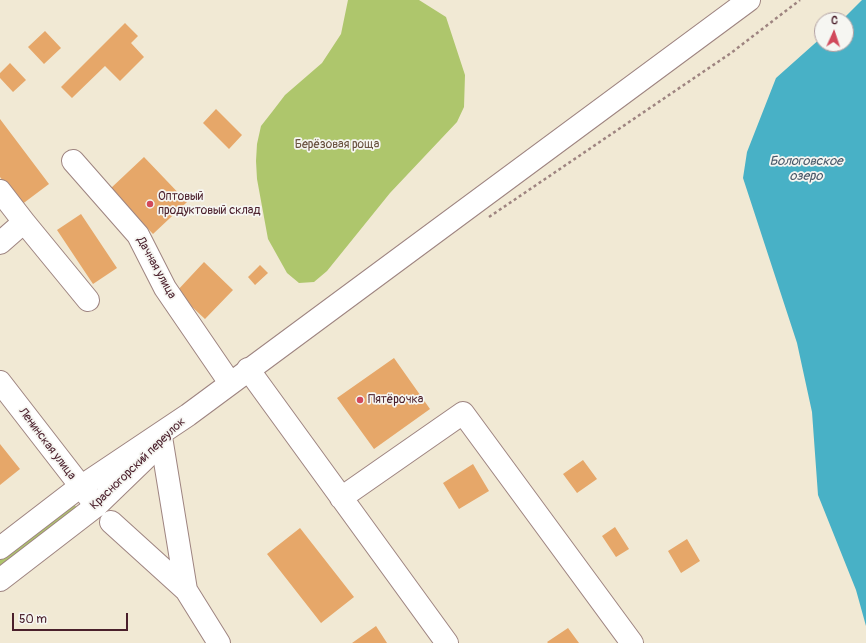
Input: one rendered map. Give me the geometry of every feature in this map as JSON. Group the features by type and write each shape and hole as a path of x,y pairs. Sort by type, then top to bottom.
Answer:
{"main road":[{"path":"188,415 230,382 749,0"},
{"name":"Дачная улица","path":"72,161 138,235 165,288 230,382"},
{"path":"0,191 88,300"},
{"path":"0,243 24,222"},
{"path":"248,370 447,643"},
{"name":"Ленинская улица","path":"0,382 96,506"},
{"path":"341,498 463,413 632,643"},
{"name":"Красногорский переулок","path":"0,548 80,487 188,415"},
{"name":"Красногорский переулок","path":"0,580 96,506 162,443 188,415"},
{"path":"162,443 186,590"},
{"path":"111,522 186,590 219,643"}],"path":[{"path":"483,221 730,53 800,0"}],"green space":[{"name":"Берёзовая роща","path":"348,0 419,0 446,17 465,75 464,107 457,122 390,193 327,271 314,282 299,283 287,273 268,239 257,179 257,144 261,126 285,95 322,63 341,34"},
{"path":"72,501 79,511 0,571 0,557"}],"water":[{"name":"Бологовское озеро","path":"862,0 866,0 866,626 856,590 818,495 812,412 797,343 743,178 747,152 776,78 814,44 814,52 854,52 854,12 850,12"}],"building":[{"path":"125,23 138,36 131,43 144,57 120,81 105,66 72,98 61,87"},
{"path":"45,31 61,48 44,64 28,47"},
{"path":"10,63 26,80 13,92 0,78 0,73"},
{"path":"216,109 242,135 229,149 203,123"},
{"path":"0,119 49,184 21,205 0,177"},
{"path":"144,157 187,202 153,234 110,189"},
{"path":"81,214 117,268 93,284 57,230"},
{"path":"204,262 233,290 205,319 176,292"},
{"path":"260,265 268,273 255,285 248,277"},
{"path":"394,358 430,409 374,449 337,398"},
{"path":"0,444 20,469 0,485"},
{"path":"583,460 597,479 577,493 563,474"},
{"path":"473,464 489,491 459,509 443,483"},
{"path":"615,527 629,549 616,557 602,536"},
{"path":"300,528 354,597 321,623 267,554"},
{"path":"687,539 700,561 681,573 668,551"},
{"path":"376,626 387,643 352,643"},
{"path":"568,628 579,643 547,642"}],"place":[{"name":"Оптовый продуктовый склад","path":"150,204"},
{"name":"Пятёрочка","path":"360,400"}]}
